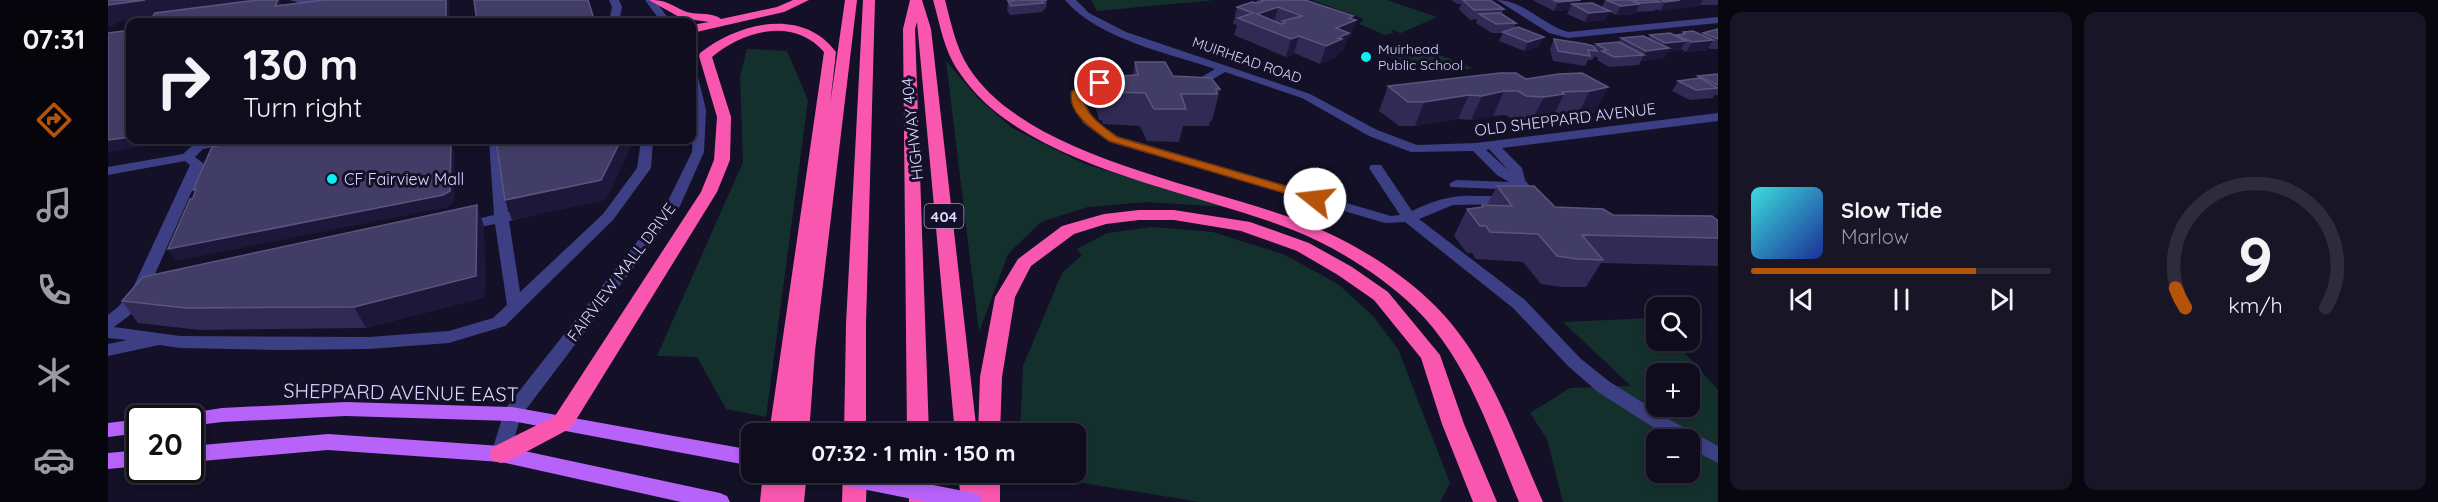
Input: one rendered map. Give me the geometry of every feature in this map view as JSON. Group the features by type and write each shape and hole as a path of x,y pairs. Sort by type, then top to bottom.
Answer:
{"highway":[{"path":"655,0 685,15 810,33 824,41 830,52 781,423"},
{"path":"501,454 563,422 709,192 722,160 724,117 705,56 716,45 751,23 803,0"},
{"path":"799,423 805,351 851,0"},
{"path":"855,423 856,324 869,0"},
{"name":"HIGHWAY 404","path":"916,0 909,29 918,423"},
{"name":"HIGHWAY 404","path":"916,0 925,29 965,423"},
{"path":"939,0 952,47 965,71 978,88 1000,109 1017,120 1096,160 1304,228 1366,261 1421,303 1456,344 1482,389 1531,502"},
{"path":"696,29 751,23"},
{"path":"696,36 751,23"},
{"path":"989,423 991,377 1005,297 1024,263 1068,230 1104,219 1139,215 1174,215 1244,226 1304,247 1381,296 1430,355 1453,424 1485,502"},
{"path":"772,502 774,483"},
{"path":"792,502 794,483"},
{"path":"854,502 855,483"},
{"path":"920,483 921,502"},
{"path":"971,483 973,502"},
{"path":"988,483 988,502"}],"main road":[{"name":"SHEPPARD AVENUE EAST","path":"204,417 346,410 512,414 741,456"},
{"path":"108,430 126,428"},
{"path":"204,453 328,442 501,454 720,502"},
{"path":"108,461 126,459"},
{"path":"878,483 973,502"}],"street":[{"path":"294,0 314,3 334,0"},
{"path":"614,0 615,18"},
{"path":"650,0 663,18"},
{"name":"MUIRHEAD ROAD","path":"1070,0 1086,15 1122,34 1306,96 1373,133 1416,149"},
{"path":"1502,0 1553,31 1568,35 1718,20"},
{"path":"1196,86 1194,76 1209,63"},
{"path":"1179,81 1196,86 1225,68"},
{"path":"1135,84 1100,83 1076,93 1087,120 1113,139 1390,220 1410,219 1442,203 1470,200 1520,205 1527,190"},
{"name":"FAIRVIEW MALL DRIVE","path":"501,454 512,414 673,206 698,152 700,110 696,93"},
{"name":"OLD SHEPPARD AVENUE","path":"1416,149 1476,147 1718,117"},
{"path":"108,171 186,158 199,146 209,144"},
{"path":"108,332 161,340 278,344 369,343 449,337 499,322 608,217 644,168 647,144"},
{"path":"1492,145 1517,171 1527,190"},
{"path":"500,146 504,191 501,218 515,308"},
{"path":"1476,147 1502,172 1527,190"},
{"path":"108,161 151,154 186,158 197,164 138,294 124,311 108,323"},
{"path":"1376,168 1410,219 1519,304 1575,363 1604,387 1665,426 1718,454"},
{"path":"1456,184 1527,190"},
{"path":"445,230 545,208"},
{"path":"138,294 158,290"},
{"path":"108,350 114,351 161,340"}],"green space":[{"path":"1091,0 1215,0 1097,11"},
{"path":"1312,0 1387,0 1437,17 1401,33 1393,30 1391,31 1394,33 1385,35 1359,24 1364,19"},
{"path":"1411,44 1473,68 1435,73 1385,55"},
{"path":"747,49 787,51 808,100 766,417 726,409 697,357 657,356 743,162 740,76"},
{"path":"946,61 978,98 1012,128 1085,164 1226,207 1146,202 1088,207 1041,222 1008,254 979,332"},
{"path":"1153,227 1213,232 1285,255 1338,284 1373,316 1398,349 1450,483 1440,502 1199,502 1084,483 1086,483 1086,423 1020,423 1023,366 1062,273 1082,255 1077,249 1107,233"},
{"path":"1646,318 1646,351 1683,351 1694,363 1646,363 1646,417 1700,417 1700,370 1718,390 1718,502 1563,502 1547,439 1530,413 1570,388 1631,386 1563,322"}],"building":[{"path":"108,0 145,0 108,5"},
{"path":"257,0 278,0 275,6 324,0 446,0 446,18 152,18 155,13"},
{"path":"474,0 588,0 594,18 476,18"},
{"path":"1047,0 1042,1 1044,3 1011,6 1008,1"},
{"path":"1261,0 1305,0 1353,16 1349,18 1356,20 1336,28 1349,33 1326,46 1299,36 1291,39 1238,18 1253,13 1237,7 1263,1","holes":["1278,7 1302,16 1282,21 1285,23 1281,24 1257,14"]},
{"path":"1463,0 1490,0 1504,9 1474,10"},
{"path":"1553,0 1581,0 1558,2"},
{"path":"1606,0 1630,0 1640,4 1621,6"},
{"path":"1633,0 1656,0 1660,2 1639,3"},
{"path":"1592,3 1610,11 1589,13 1572,4"},
{"path":"1500,13 1516,23 1496,24 1479,14"},
{"path":"1518,27 1544,37 1528,42 1503,32"},
{"path":"1718,29 1718,39 1703,33"},
{"path":"126,31 126,138 108,140 108,33"},
{"path":"1693,31 1713,40 1692,42 1676,35"},
{"path":"1670,33 1686,41 1665,43 1650,35"},
{"path":"1643,36 1669,48 1646,51 1621,38"},
{"path":"1554,39 1586,44 1593,46 1597,51 1588,50 1590,56 1558,51"},
{"path":"1619,42 1644,55 1614,57 1602,51 1607,50 1596,44"},
{"path":"1135,62 1165,62 1173,76 1211,78 1220,89 1216,89 1217,94 1181,94 1186,109 1154,109 1145,93 1108,92 1107,88 1104,88 1100,77 1138,75"},
{"path":"1516,73 1526,79 1582,73 1608,87 1590,91 1562,92 1564,94 1544,97 1526,96 1518,91 1504,91 1482,96 1469,95 1424,102 1408,102 1388,86"},
{"path":"1718,74 1718,85 1698,76"},
{"path":"1700,78 1718,88 1696,90 1678,81"},
{"name":"CF Fairview Mall","path":"227,144 451,144 450,191 443,195 168,249 190,199 193,198 196,189 193,190 212,147"},
{"path":"497,144 619,144 601,180 505,200"},
{"path":"1497,186 1534,186 1555,207 1603,209 1613,215 1712,216 1718,221 1718,238 1582,235 1603,260 1557,256 1538,234 1490,232 1486,226 1480,226 1467,209 1483,207 1482,205 1512,206"},
{"path":"477,205 476,276 354,307 186,308 122,301 143,277"}],"place":[{"name":"Muirhead Public School","path":"1366,57"},
{"name":"CF Fairview Mall","path":"332,179"}],"route":[{"path":"1100,83 1076,93 1077,99 1087,120 1113,139 1315,199"}]}
